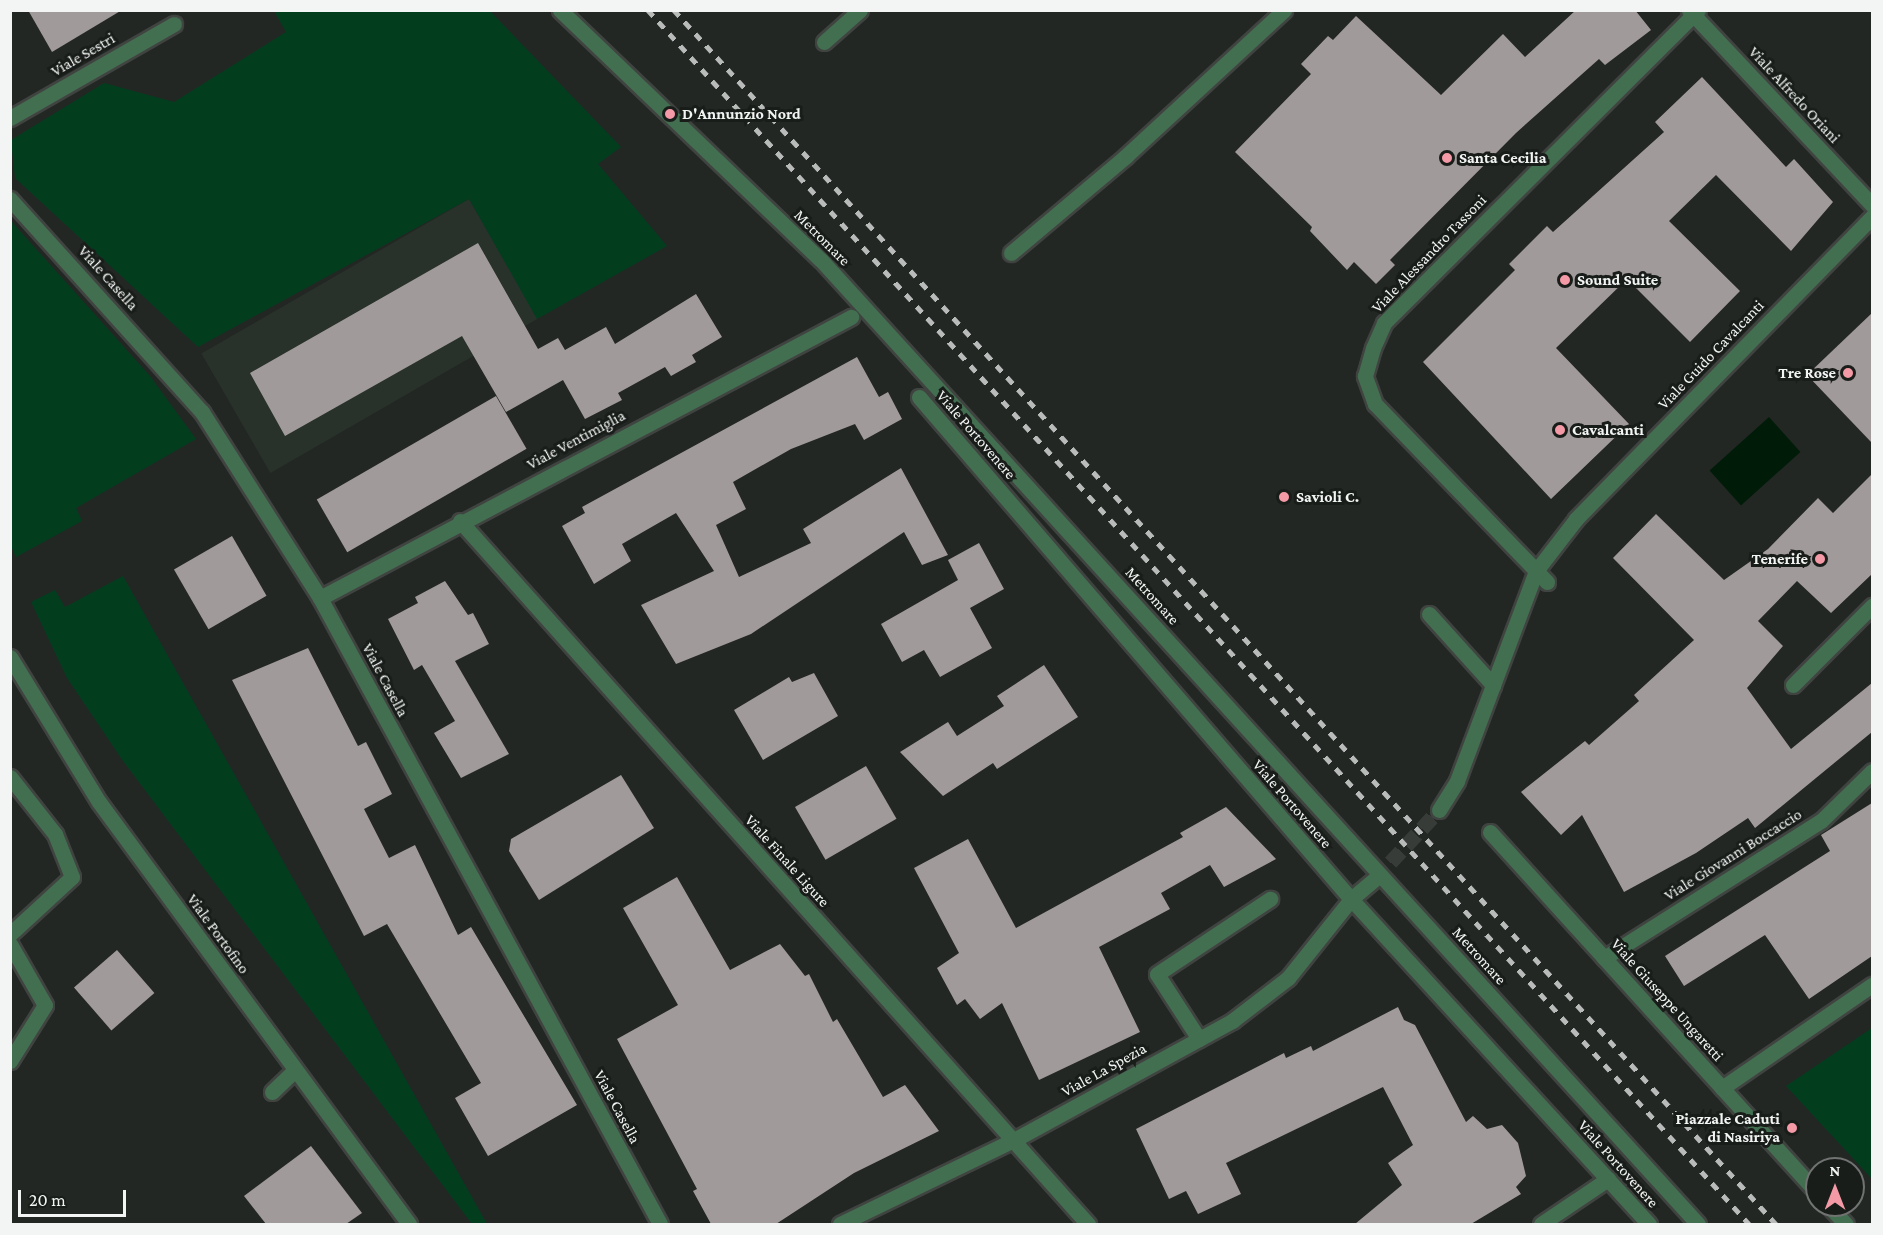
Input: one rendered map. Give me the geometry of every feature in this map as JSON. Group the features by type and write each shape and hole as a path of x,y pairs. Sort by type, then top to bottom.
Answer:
{"street":[{"name":"Metromare","path":"560,10 820,260 1698,1224"},
{"path":"824,42 860,10"},
{"path":"1011,254 1157,128 1284,10"},
{"name":"Viale Alfredo Oriani","path":"1693,12 1872,205"},
{"name":"Viale Alessandro Tassoni","path":"1547,582 1375,404 1365,376 1372,348 1384,323 1693,12"},
{"name":"Viale Sestri","path":"10,118 174,24"},
{"name":"Viale Casella","path":"10,200 202,412 320,598 660,1224"},
{"name":"Viale Guido Cavalcanti","path":"1439,810 1456,781 1536,571 1576,519 1872,217"},
{"name":"Viale Ventimiglia","path":"320,598 460,521 851,317"},
{"name":"Viale Portovenere","path":"919,397 1351,899 1649,1224"},
{"name":"Viale Finale Ligure","path":"460,521 1088,1224"},
{"path":"1793,685 1872,606"},
{"path":"1429,614 1493,685"},
{"name":"Viale Portofino","path":"10,657 14,674 99,802 409,1224"},
{"name":"Viale Giovanni Boccaccio","path":"1604,958 1821,821 1872,771"},
{"path":"10,777 55,834 72,877 10,933"},
{"name":"Viale Giuseppe Ungaretti","path":"1490,832 1805,1180"},
{"name":"Viale La Spezia","path":"840,1224 1012,1141 1232,1021 1288,978 1351,899 1375,879"},
{"path":"1199,1039 1157,974 1270,899"},
{"path":"10,944 45,1005 10,1061"},
{"path":"1722,1088 1872,985"},
{"path":"272,1092 295,1070"},
{"path":"1541,1224 1608,1179"}],"shaded area":[{"path":"469,199 538,319 270,473 201,354"},
{"path":"1769,417 1800,452 1741,505 1710,471"}],"green space":[{"path":"274,11 490,11 621,147 598,164 667,246 537,319 469,199 198,347 15,178 11,140 104,83 174,102 286,32"},
{"path":"11,221 150,376 196,439 76,508 82,521 16,557 10,544"},
{"path":"123,576 487,1224 472,1224 123,761 67,678 31,602 55,590 65,607"},
{"path":"1872,1028 1872,1179 1865,1171 1865,1157 1852,1157 1786,1086"}],"building":[{"path":"28,10 122,10 52,52"},
{"path":"1576,10 1635,10 1651,30 1605,65 1599,59 1516,133 1390,260 1395,265 1376,284 1354,262 1347,270 1310,231 1312,227 1235,152 1311,74 1301,64 1328,36 1333,40 1356,16 1441,95 1503,34 1525,57"},
{"path":"1702,77 1786,167 1794,159 1833,202 1791,251 1716,175 1669,221 1740,291 1690,342 1627,279 1556,348 1629,424 1551,499 1423,362 1515,270 1509,264 1547,226 1553,232 1664,132 1655,122"},
{"path":"478,243 538,349 558,338 565,350 606,327 615,344 696,294 722,337 692,355 696,362 671,376 665,367 618,393 622,400 585,419 563,380 506,412 462,336 285,436 250,373"},
{"path":"1872,313 1872,443 1807,375"},
{"path":"857,357 879,397 888,392 902,419 864,440 855,424 791,449 733,482 746,509 716,525 739,577 811,543 803,529 901,468 948,555 922,565 904,532 751,634 676,664 641,605 714,571 676,513 622,544 631,561 594,584 562,526 585,513 582,507"},
{"path":"496,396 526,449 347,552 317,500"},
{"path":"1872,474 1872,574 1831,613 1797,581 1758,621 1783,646 1747,688 1791,749 1872,683 1872,732 1755,828 1748,818 1696,853 1624,892 1582,815 1561,835 1521,792 1585,741 1589,745 1639,701 1634,695 1694,640 1613,558 1656,514 1724,580 1768,549 1818,498 1833,513"},
{"path":"232,536 266,596 208,629 174,570"},
{"path":"979,543 1004,589 970,608 992,648 940,677 924,650 902,662 881,624 958,580 948,560"},
{"path":"445,581 468,615 473,613 489,644 455,661 509,754 461,778 434,733 455,721 422,665 414,670 388,619 418,603 415,597"},
{"path":"308,648 358,746 366,742 392,794 364,809 389,858 415,845 458,935 471,927 577,1105 488,1156 455,1098 481,1083 387,924 364,936 232,680"},
{"path":"1044,665 1078,717 997,769 993,763 943,796 900,752 948,722 957,736 1004,706 997,696"},
{"path":"814,673 838,716 763,760 734,710 789,677 792,682"},
{"path":"866,766 896,819 825,860 795,807"},
{"path":"621,775 654,828 539,900 509,851 511,839"},
{"path":"1872,803 1872,956 1809,999 1765,935 1684,986 1665,956 1830,851 1821,835"},
{"path":"1226,807 1276,859 1224,887 1210,865 1161,893 1170,909 1099,947 1140,1032 1039,1080 1002,1003 980,1019 965,999 957,1005 937,968 959,953 914,868 968,839 1016,928 1183,837 1180,833"},
{"path":"677,877 730,970 780,944 805,976 809,974 833,1022 837,1019 883,1097 905,1085 939,1131 854,1173 776,1224 711,1224 693,1191 697,1189 617,1039 678,1005 623,908"},
{"path":"117,950 154,993 111,1030 74,987"},
{"path":"1398,1007 1404,1020 1415,1025 1466,1122 1473,1116 1487,1129 1502,1125 1518,1143 1526,1176 1516,1187 1521,1194 1471,1224 1355,1224 1402,1185 1388,1163 1413,1145 1383,1087 1226,1163 1241,1194 1198,1214 1186,1191 1169,1199 1136,1129 1284,1053 1286,1058 1311,1046 1313,1051"},
{"path":"311,1146 362,1213 346,1224 266,1224 244,1196"}],"tunnel":[{"path":"1375,879 1439,810"}],"railway":[{"path":"648,10 1749,1224"},
{"path":"674,10 1776,1224"}],"place":[{"name":"D'Annunzio Nord","path":"670,114"},
{"name":"Santa Cecilia","path":"1447,158"},
{"name":"Sound Suite","path":"1565,280"},
{"name":"Tre Rose","path":"1848,373"},
{"name":"Cavalcanti","path":"1560,430"},
{"name":"Savioli C.","path":"1284,497"},
{"name":"Tenerife","path":"1820,559"},
{"name":"Piazzale Caduti di Nasiriya","path":"1792,1128"}]}
